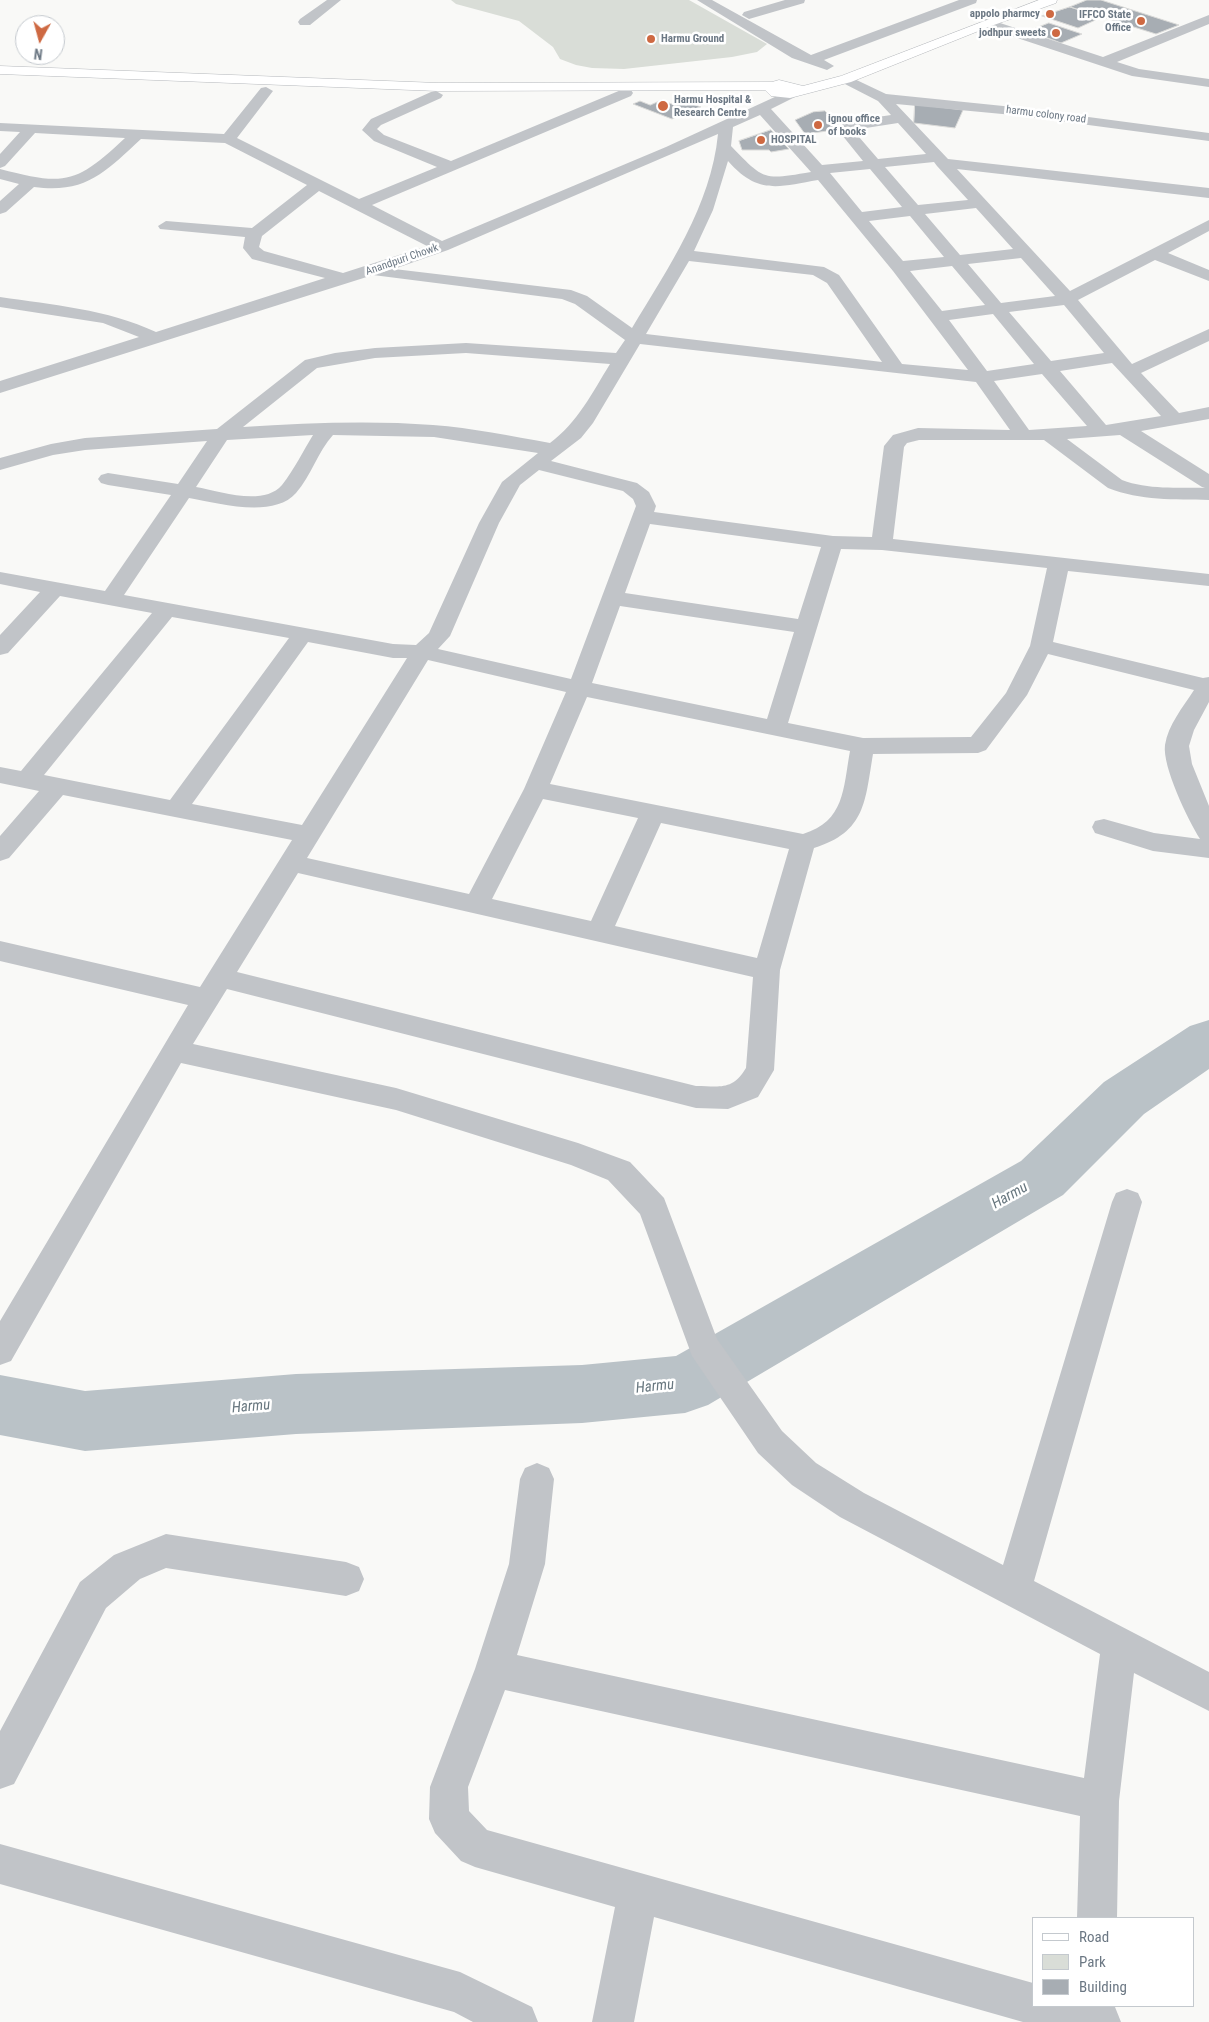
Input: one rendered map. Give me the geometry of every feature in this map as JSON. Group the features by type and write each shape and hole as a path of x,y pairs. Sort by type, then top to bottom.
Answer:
{"main road":[{"path":"841,76 1021,0"},
{"path":"0,70 438,87 773,88 793,90 841,76 1051,0"},
{"path":"0,78 266,92 436,95 626,93 773,88"}],"street":[{"path":"305,22 335,0"},
{"path":"703,0 818,61 971,0"},
{"path":"721,0 750,15 841,76 883,98 1068,299 1129,372 1174,420"},
{"path":"750,15 799,0"},
{"path":"1104,62 1209,19"},
{"path":"986,23 1137,73 1209,83"},
{"name":"Anandpuri Chowk","path":"0,387 343,278 374,271 442,247 726,127 793,90"},
{"path":"228,139 266,92"},
{"path":"359,205 626,93"},
{"path":"436,95 376,122 369,130 379,138 452,167"},
{"name":"harmu colony road","path":"883,98 1013,111 1209,137"},
{"path":"762,108 821,172 898,267 982,377 1024,436"},
{"path":"901,118 849,125 846,130 1101,430"},
{"path":"0,127 228,139 442,247"},
{"path":"0,1351 174,1051 215,989 422,652 438,636 493,516 512,482 574,434 586,419 684,255 694,237 725,148 726,127"},
{"path":"0,164 31,129"},
{"path":"0,174 30,182 62,184 77,182 89,176 138,134"},
{"path":"725,148 752,177 773,182 874,164 940,160 1209,193"},
{"path":"0,209 30,182"},
{"path":"318,184 256,233 251,240 250,248 258,255 343,278"},
{"path":"858,217 980,203"},
{"path":"936,317 1068,299 1209,225"},
{"path":"166,226 256,233"},
{"path":"898,267 1026,253"},
{"path":"1155,254 1209,276"},
{"path":"684,255 801,268 818,271 833,279 896,369"},
{"path":"374,271 565,294 582,300 634,338 896,369 982,377 1117,357"},
{"path":"0,302 104,318 123,323 155,338"},
{"path":"1129,372 1195,350 1209,334"},
{"path":"112,598 221,435 311,364 335,358 412,349 466,348 622,359"},
{"path":"882,544 894,446 900,440 918,434 1024,436 1124,429 1209,413"},
{"path":"1124,429 1209,484"},
{"path":"0,464 51,450 86,444 326,430 415,430 480,437 555,450"},
{"path":"108,479 250,502 269,501 281,497 289,489 326,430"},
{"path":"1048,434 1115,484 1125,489 1139,492 1209,494"},
{"path":"476,904 536,789 579,688 614,598 646,506 642,496 630,487 537,464"},
{"path":"642,518 833,542 882,544 1209,580"},
{"path":"775,729 833,542"},
{"path":"0,578 394,651 422,652 579,688 863,746 978,745 1016,695 1041,646 1059,562"},
{"path":"0,648 56,587"},
{"path":"614,598 806,627"},
{"path":"27,780 168,608"},
{"path":"176,809 303,634"},
{"path":"1041,646 1208,686 1183,730 1176,748 1180,766 1209,834"},
{"path":"536,789 803,843 830,833 844,820 850,808 863,746"},
{"path":"0,775 308,835"},
{"path":"0,852 57,786"},
{"path":"599,932 653,812"},
{"path":"1104,827 1153,842 1209,849"},
{"path":"0,951 215,989 696,1097 728,1098 748,1089 760,1070 767,970 803,843"},
{"path":"292,863 767,970"},
{"path":"174,1051 396,1098 578,1155 619,1171 653,1207 703,1346 770,1442 804,1474 852,1506 1119,1647 1209,1692"},
{"path":"1013,1591 1127,1202"},
{"path":"537,1479 527,1564 494,1669 449,1787 449,1819 475,1847 1032,2004"},
{"path":"0,1770 93,1595 127,1567 166,1552 346,1578"},
{"path":"1097,1917 1100,1802 1119,1647"},
{"path":"494,1669 1100,1802"},
{"path":"0,1864 460,1993 517,2022"},
{"path":"613,2022 638,1893"},
{"path":"1045,2007 1096,2016"}],"green space":[{"name":"Harmu Ground","path":"451,0 689,0 767,44 757,52 732,57 624,69 592,68 560,59 553,47 519,21 456,4"}],"building":[{"name":"IFFCO State Office","path":"1087,0 1101,0 1179,25 1156,34 1070,7"},
{"path":"1070,7 1102,17 1078,28 1042,16"},
{"name":"jodhpur sweets","path":"1049,23 1082,34 1061,43 1029,31"},
{"path":"662,100 674,105 684,101 701,107 672,119 633,104 640,101 650,105"},
{"path":"915,104 963,110 955,128 914,123"},
{"name":"ignou office of books","path":"825,111 842,129 805,134 795,120 813,112"},
{"name":"HOSPITAL","path":"771,130 789,149 771,152 769,150 742,150 739,141"}],"waterway":[{"name":"Harmu","path":"0,1405 85,1421 296,1404 582,1394 685,1384 1042,1178 1124,1098 1209,1041"}],"place":[{"name":"appolo pharmcy","path":"1050,14"},
{"name":"IFFCO State Office","path":"1141,21"},
{"name":"jodhpur sweets","path":"1056,33"},
{"name":"Harmu Ground","path":"651,39"},
{"name":"Harmu Hospital & Research Centre","path":"663,106"},
{"name":"ignou office of books","path":"818,125"},
{"name":"HOSPITAL","path":"761,140"}]}
